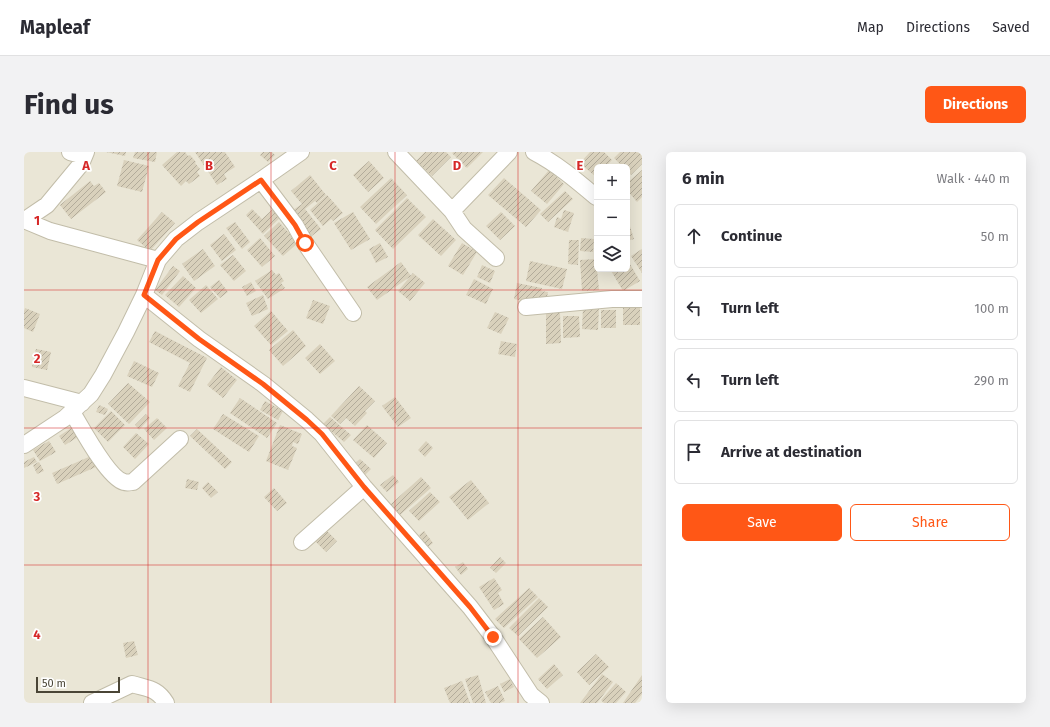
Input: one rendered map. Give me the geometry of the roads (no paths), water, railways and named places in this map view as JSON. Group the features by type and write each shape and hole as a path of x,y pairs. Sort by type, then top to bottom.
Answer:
{"street":[{"path":"24,444 65,418 91,394 103,376 144,295 158,260 176,239 198,222 301,152"},
{"path":"396,152 452,211 464,229 496,258"},
{"path":"452,211 509,152"},
{"path":"534,152 546,158 594,195"},
{"path":"24,220 47,205 81,164 80,153"},
{"path":"261,180 295,225 305,243 353,313"},
{"path":"24,220 50,231 158,260"},
{"path":"144,295 199,339 263,384 322,434 364,487 470,607 501,648 532,700"},
{"path":"526,307 612,299 642,299"},
{"path":"24,388 77,408 101,460 123,482 133,482 180,439"},
{"path":"302,542 364,487"},
{"path":"92,703 132,684 155,691 161,695 166,703"}]}
